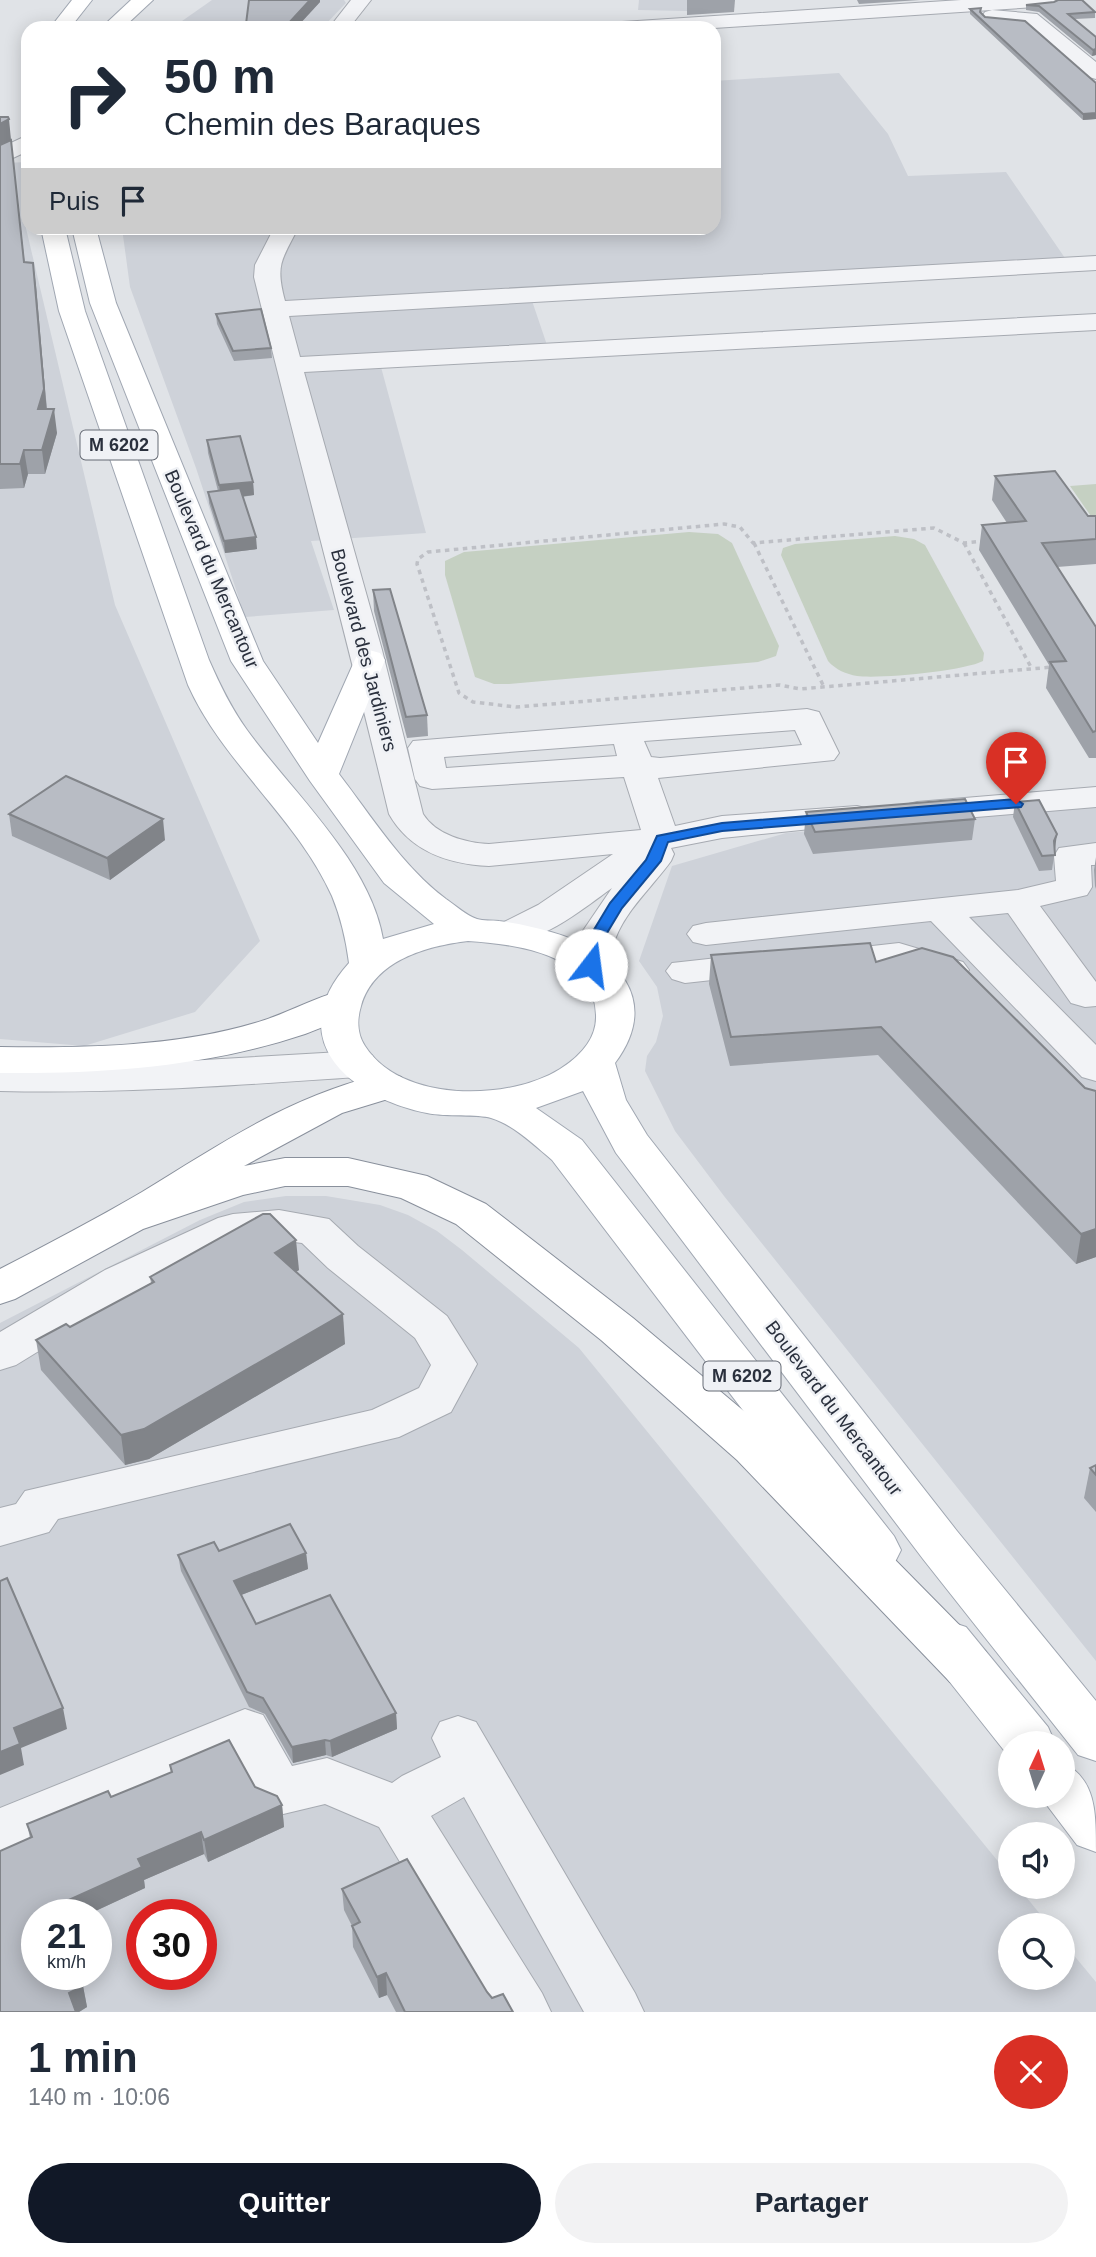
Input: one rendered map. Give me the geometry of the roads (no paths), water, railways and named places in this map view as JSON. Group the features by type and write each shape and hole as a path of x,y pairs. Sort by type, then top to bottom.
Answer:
{"main road":[{"path":"54,21 67,0"},
{"path":"66,21 82,0"},
{"path":"119,21 143,0"},
{"name":"M 6202","path":"55,235 72,311 193,660 215,708 333,867 356,910 367,945 368,964"},
{"name":"Boulevard du Mercantour","path":"86,235 103,303 247,661 322,774 397,875 432,906 468,930"},
{"path":"322,774 369,660"},
{"path":"468,930 513,932 543,939 569,950 591,965 605,980 617,1013 607,1047 595,1063 569,1082 536,1096 498,1104 459,1104 420,1098 372,1075 344,1045 338,1024 340,1003 350,983 368,964 408,943 431,935 468,930"},
{"path":"0,1060 119,1057 206,1047 307,1020 340,1003"},
{"name":"Boulevard du Mercantour","path":"595,1063 606,1100 631,1143 940,1545 1096,1739"},
{"path":"0,1288 131,1218 319,1107 368,1088 372,1075"},
{"name":"M 6202","path":"498,1104 537,1125 567,1150 1019,1731"},
{"path":"131,1218 236,1182 285,1172 348,1172 412,1186 471,1214 617,1329 754,1447 968,1667"},
{"path":"1075,1801 1096,1828"}],"street":[{"path":"344,21 361,0"},
{"path":"721,21 1052,0"},
{"path":"957,6 985,15 1030,18 1096,73"},
{"path":"0,157 21,146"},
{"name":"Boulevard des Jardiniers","path":"282,235 267,265 266,276 340,562 369,660 406,814 414,828 429,839 469,854 489,855 662,839"},
{"path":"275,310 1096,263"},
{"path":"290,365 1096,322"},
{"path":"807,719 822,753 638,769 611,766 432,779 425,748 622,723 807,719"},
{"path":"591,965 597,938 615,906 653,861 662,839 622,723"},
{"path":"513,932 537,922 584,892 629,858 662,839 722,827 1096,797"},
{"path":"706,934 1018,901 1074,887 1072,856 1096,854"},
{"path":"1018,901 1086,995 1096,994"},
{"path":"940,909 1096,1068"},
{"path":"685,971 899,955 964,975 1096,1107"},
{"path":"0,1077 84,1080 184,1076 372,1075"},
{"path":"0,1353 120,1281 233,1229 279,1225 314,1230 343,1258 430,1327 454,1364 435,1400 383,1425 42,1504 32,1519 0,1527"},
{"path":"0,1833 246,1731 279,1792 327,1781 398,1810 522,2012"},
{"path":"398,1810 466,1753 615,2012"}]}
